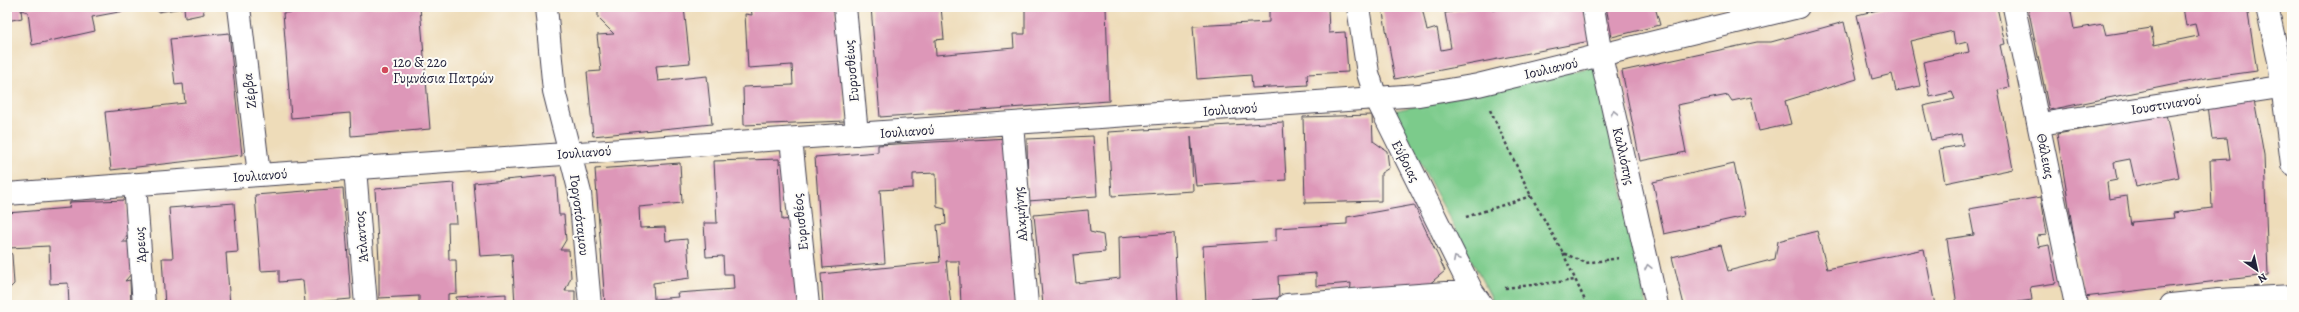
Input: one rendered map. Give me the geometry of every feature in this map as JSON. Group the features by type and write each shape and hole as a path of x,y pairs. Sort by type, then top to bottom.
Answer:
{"street":[{"name":"Ζέρβα","path":"240,7 259,175"},
{"name":"Γοργοπόταμου","path":"546,7 554,91 580,193 590,305"},
{"name":"Ευρυσθέως","path":"846,7 857,134"},
{"name":"Εύβοιας","path":"1358,7 1368,73 1376,98 1477,298"},
{"name":"Καλλιόπης","path":"1593,7 1602,56 1657,305"},
{"name":"Ιουλιανού","path":"7,194 355,168 1419,95 1478,85 1798,7"},
{"name":"Θάλειας","path":"2014,7 2040,124 2076,305"},
{"path":"2267,7 2287,85 2292,164"},
{"name":"Ιουστινιανού","path":"2040,124 2287,85"},
{"name":"Αλκμήνης","path":"1012,124 1027,305"},
{"name":"Ευρισθέος","path":"791,139 808,305"},
{"name":"Άτλαντος","path":"355,168 366,305"},
{"name":"Άρεως","path":"135,184 144,305"},
{"path":"2171,305 2219,303 2292,296"},
{"path":"1287,305 1477,298"}],"path":[{"path":"1478,85 1531,196 1563,253 1587,305"},
{"path":"1439,225 1531,196"},
{"path":"1563,253 1586,263 1646,255"},
{"path":"1477,298 1576,280"}],"green space":[{"path":"1596,66 1647,305 1495,305 1393,111"}],"building":[{"path":"7,7 134,7 135,9 92,17 95,31 32,45 28,12 21,10 22,18 7,21"},
{"path":"157,7 182,7 182,8 158,12"},
{"path":"184,7 203,7 204,14 185,18"},
{"path":"305,7 420,7 430,129 351,136 350,113 291,118 283,13 306,11"},
{"path":"598,7 684,7 690,63 656,66 658,81 707,76 712,124 593,136 587,72 601,71 597,35 614,34 598,18"},
{"path":"751,7 836,7 845,121 744,125 743,87 793,85 792,65 748,68 745,14 752,15"},
{"path":"871,7 941,7 944,39 935,40 936,55 1014,48 1013,34 1025,34 1025,7 1106,7 1109,101 880,117"},
{"path":"1269,7 1328,7 1329,33 1345,32 1348,72 1307,74 1308,85 1252,88 1251,75 1197,79 1193,26 1269,22"},
{"path":"1382,7 1422,7 1427,31 1437,28 1441,50 1451,48 1445,13 1477,7 1493,7 1493,10 1511,7 1583,7 1590,41 1395,79"},
{"path":"1606,7 1655,7 1660,25 1612,37"},
{"path":"1890,7 1997,7 2005,44 2000,45 2009,87 1998,90 2013,169 1945,183 1939,149 1963,145 1961,134 1931,140 1923,106 1955,99 1952,92 1930,97 1923,62 1969,52 1967,42 1955,45 1953,31 1910,41 1920,86 1896,91 1892,74 1872,79 1857,15"},
{"path":"2028,7 2070,7 2074,29 2103,24 2106,35 2151,28 2154,45 2198,36 2195,24 2186,26 2183,7 2247,7 2257,71 2206,78 2049,110"},
{"path":"1844,22 1857,79 1785,101 1791,124 1759,131 1751,97 1732,101 1728,95 1677,105 1686,152 1640,161 1622,71 1757,42 1771,42"},
{"path":"229,33 242,155 111,170 105,112 185,103 183,84 175,85 170,39"},
{"path":"2254,100 2264,155 2268,275 2084,297 2057,134 2166,114 2179,177 2136,186 2130,159 2114,162 2117,180 2107,182 2109,199 2127,196 2131,226 2132,222 2174,218 2173,213 2212,208 2210,160 2230,159 2227,138 2212,139 2208,105"},
{"path":"1372,115 1373,141 1387,151 1389,168 1381,173 1381,201 1305,203 1303,117"},
{"path":"1283,122 1286,180 1196,186 1191,136 1193,191 1112,196 1108,132"},
{"path":"1093,136 1097,196 1028,201 1027,139"},
{"path":"1008,138 1019,305 961,305 959,261 946,261 951,305 823,305 821,274 940,262 937,225 946,224 945,209 937,207 936,173 913,174 913,188 880,190 885,263 823,268 815,157 878,152 878,145"},
{"path":"779,159 782,220 792,219 799,305 605,305 595,169 680,163 682,203 639,207 640,228 665,227 666,241 687,239 690,278 653,283 654,299 678,297 677,293 734,289 733,274 724,274 723,256 706,257 704,223 717,223 714,161"},
{"path":"1734,164 1745,216 1664,234 1653,182"},
{"path":"556,175 559,215 564,215 566,240 560,250 569,250 571,277 565,291 575,291 575,305 515,305 512,254 480,256 474,183"},
{"path":"454,183 457,223 448,223 449,260 456,260 457,293 448,294 448,305 419,305 419,296 379,298 379,262 375,189"},
{"path":"343,188 351,299 305,303 303,280 279,282 279,270 261,271 255,195"},
{"path":"2041,197 2047,235 2037,236 2039,247 2049,245 2056,283 2030,287 2032,300 1997,305 1957,305 1947,239 1974,235 1969,209"},
{"path":"126,200 128,234 122,242 132,242 132,273 125,281 130,280 131,305 69,305 68,283 50,284 49,246 9,248 12,255 14,284 7,291 7,213 69,208 70,202"},
{"path":"234,203 238,252 226,253 230,305 165,305 162,258 173,258 169,208"},
{"path":"1414,205 1445,271 1422,290 1350,297 1351,283 1316,286 1316,273 1278,276 1279,298 1206,303 1203,246 1276,241 1276,228 1347,224 1347,217"},
{"path":"1088,210 1090,232 1103,235 1105,252 1073,255 1076,283 1120,278 1119,237 1174,233 1178,302 1143,305 1043,305 1034,215"},
{"path":"1817,231 1827,269 1924,249 1935,305 1684,305 1672,257 1721,245 1728,271 1775,259 1778,241"},
{"path":"506,294 506,305 457,305 456,297"}],"place":[{"name":"12ο & 22ο Γυμνάσια Πατρών","path":"385,70"}]}
